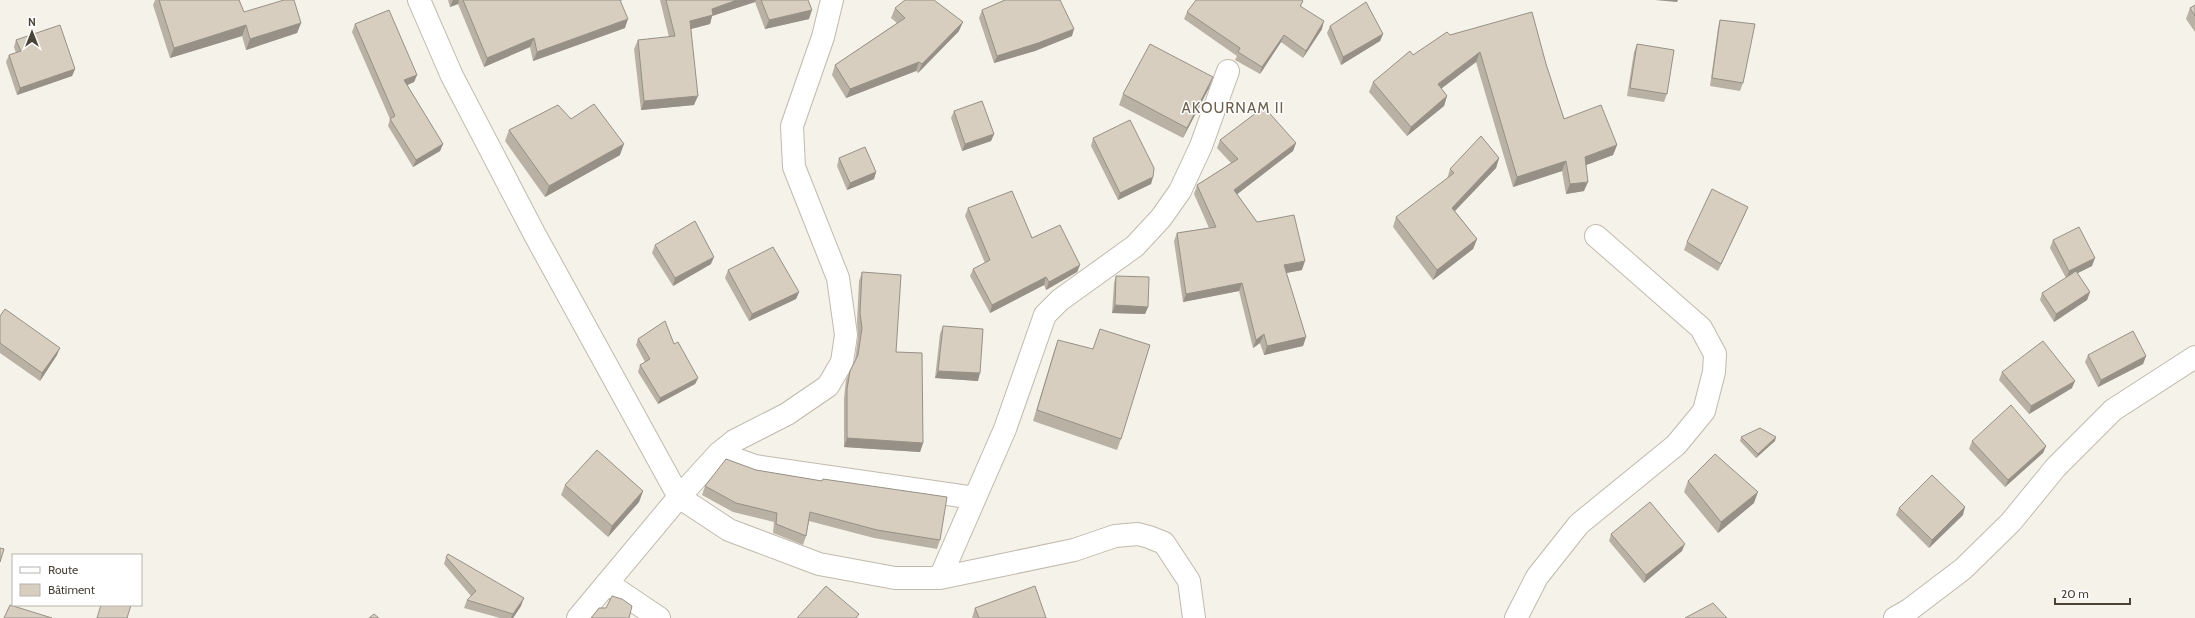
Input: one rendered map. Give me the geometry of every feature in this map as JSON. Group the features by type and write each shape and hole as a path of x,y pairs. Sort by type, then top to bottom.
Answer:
{"street":[{"path":"419,0 452,76 535,235 679,497 729,530 819,564 895,578 940,578 1074,550 1115,536 1138,534 1164,543 1178,561 1189,581 1194,618"},
{"path":"578,618 679,497 719,453 734,441 787,414 828,386 842,362 846,335 838,278 794,166 792,126 823,37 832,0"},
{"path":"940,578 1005,429 1045,315 1060,300 1135,246 1161,218 1180,191 1198,153 1228,71"},
{"path":"1516,618 1538,577 1580,524 1676,445 1704,411 1714,372 1715,354 1700,328 1596,236"},
{"path":"1895,618 1963,569 2011,522 2056,466 2113,410 2195,357"},
{"path":"719,453 755,466 976,498"},
{"path":"607,583 659,618"}],"building":[{"path":"159,0 239,0 244,12 284,0 294,0 301,23 250,39 246,25 174,48"},
{"path":"463,0 620,0 628,19 537,52 534,38 487,58"},
{"path":"666,0 737,0 712,9 713,15 690,21 698,96 644,101 638,40 675,36"},
{"path":"761,0 808,0 812,10 769,20"},
{"path":"905,0 934,0 963,22 922,64 919,62 850,89 835,65 905,18 895,8"},
{"path":"1005,0 1060,0 1074,29 1038,43 997,56 982,10"},
{"path":"1196,0 1302,0 1303,1 1300,6 1324,21 1306,51 1284,35 1262,67 1238,52 1240,48 1187,12"},
{"path":"1366,2 1383,34 1343,57 1330,26"},
{"path":"2195,5 2195,16 2190,8"},
{"path":"389,10 417,75 404,80 443,144 416,160 390,119 395,116 355,24"},
{"path":"1532,12 1546,64 1564,119 1601,105 1617,145 1585,157 1588,182 1570,184 1566,161 1517,177 1480,52 1438,84 1447,96 1411,127 1373,82 1410,51 1413,55 1447,32 1450,35"},
{"path":"1720,20 1755,24 1743,83 1712,78"},
{"path":"60,25 75,69 20,88 9,55 21,51 16,40"},
{"path":"1150,44 1213,77 1187,128 1123,94"},
{"path":"1637,44 1674,50 1667,94 1630,88"},
{"path":"982,101 994,134 965,144 954,111"},
{"path":"594,104 624,144 549,186 509,130 558,105 571,119"},
{"path":"1264,107 1296,143 1234,190 1257,222 1294,215 1305,261 1284,265 1306,337 1267,346 1264,334 1256,340 1242,283 1186,294 1177,233 1216,227 1197,185 1238,159 1220,140"},
{"path":"1130,120 1154,168 1153,177 1120,193 1093,138"},
{"path":"1481,136 1499,158 1452,208 1477,239 1437,270 1396,217 1454,173 1450,169"},
{"path":"865,147 876,172 850,183 839,158"},
{"path":"1712,189 1748,207 1721,264 1687,242"},
{"path":"1012,191 1032,238 1060,225 1080,265 1049,282 1046,277 992,305 973,269 990,260 968,208"},
{"path":"695,221 714,257 675,278 655,245"},
{"path":"2079,227 2095,258 2069,271 2053,240"},
{"path":"773,247 799,292 752,314 728,270"},
{"path":"2076,271 2090,292 2056,314 2042,293"},
{"path":"862,272 901,275 896,352 922,353 923,443 847,438 847,389 850,371 858,355 862,328 860,313"},
{"path":"1116,276 1149,277 1148,307 1115,305"},
{"path":"5,309 60,348 42,373 0,343 0,316"},
{"path":"665,321 674,344 678,342 698,378 660,398 640,365 650,359 638,339"},
{"path":"943,326 983,329 980,373 938,371"},
{"path":"1100,329 1150,345 1121,439 1037,410 1058,340 1093,349"},
{"path":"2133,331 2146,356 2101,380 2088,355"},
{"path":"2043,341 2075,381 2031,406 2002,372"},
{"path":"2011,405 2046,446 2008,480 1972,441"},
{"path":"1760,428 1776,437 1758,454 1741,437"},
{"path":"597,450 643,491 612,526 565,485"},
{"path":"1715,454 1758,492 1721,522 1688,481"},
{"path":"726,459 756,470 822,481 823,479 947,497 940,540 877,530 810,512 806,536 776,524 777,513 736,503 705,486"},
{"path":"1932,475 1965,507 1932,540 1899,508"},
{"path":"1650,502 1685,544 1646,575 1611,534"},
{"path":"0,548 4,549 0,562"},
{"path":"448,554 524,598 513,614 467,600 476,591 446,557"},
{"path":"826,586 859,614 856,618 797,618"},
{"path":"1035,586 1046,618 979,618 975,608"},
{"path":"612,596 622,599 632,606 629,618 591,618 599,608 606,608"},
{"path":"1713,603 1727,618 1685,618"},
{"path":"10,605 52,618 4,618"},
{"path":"101,606 131,606 127,618 97,618"},
{"path":"374,614 379,618 369,618"}],"district":[{"name":"AKOURNAM II","path":"1233,108"}]}
